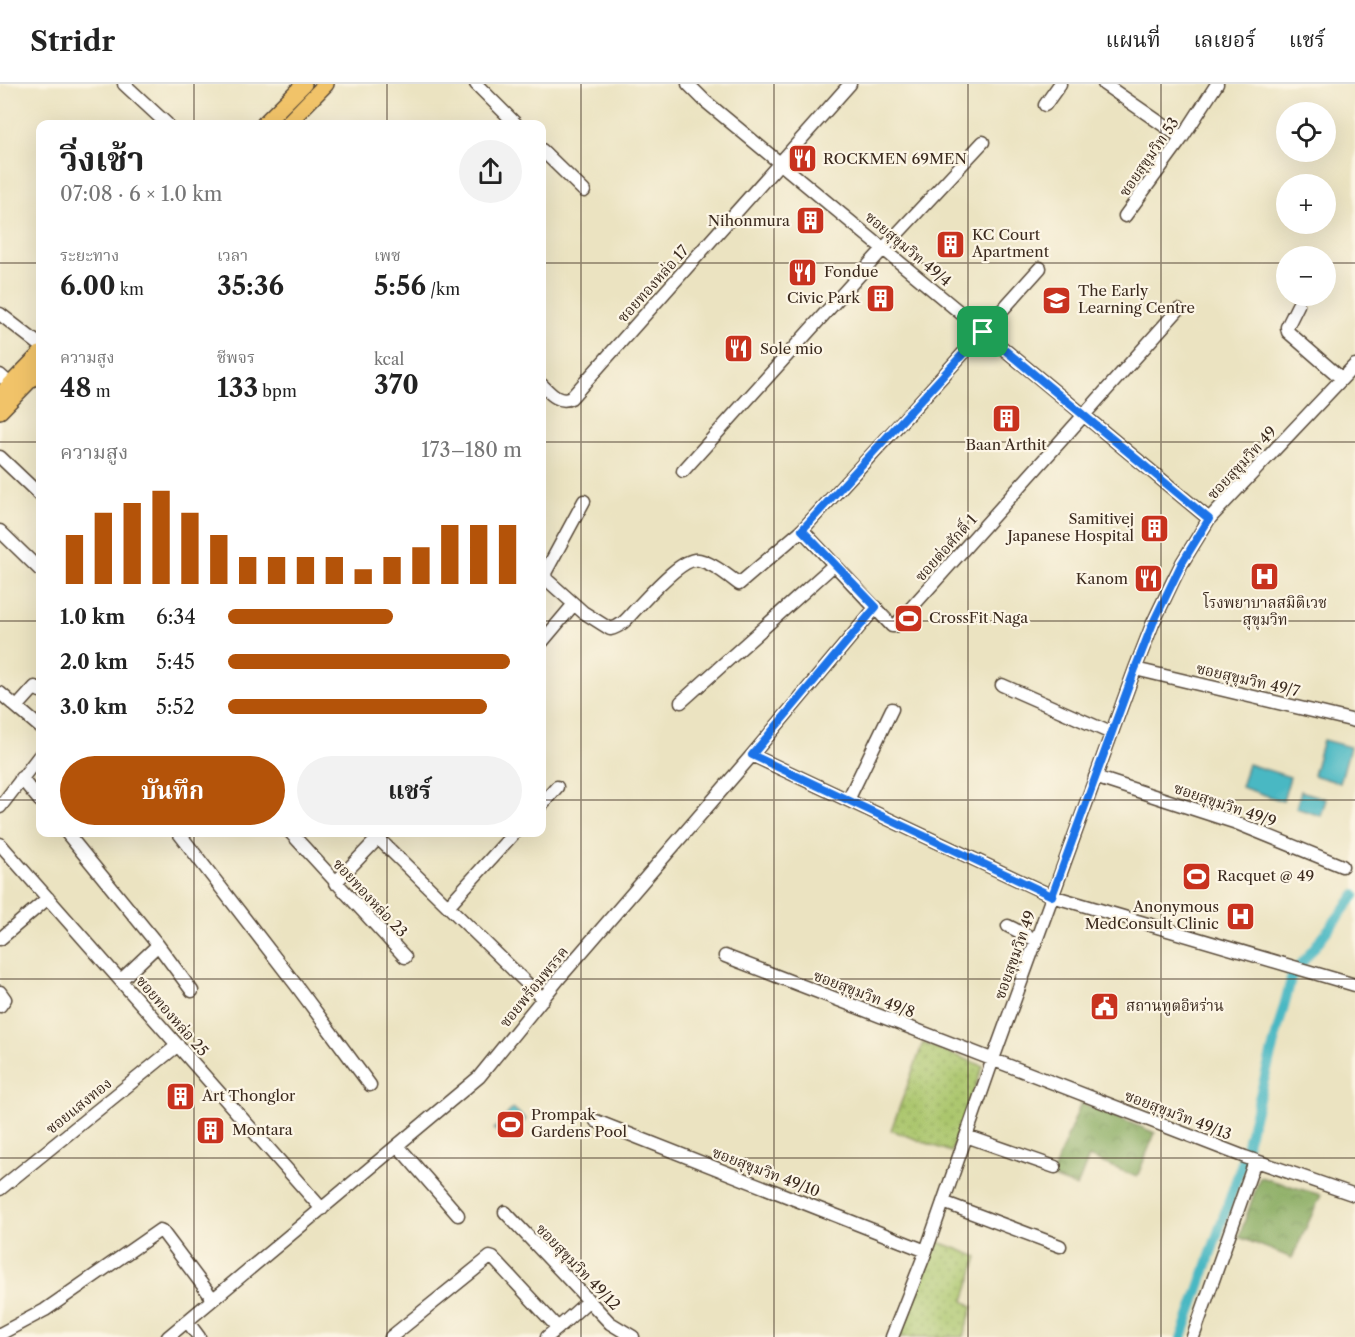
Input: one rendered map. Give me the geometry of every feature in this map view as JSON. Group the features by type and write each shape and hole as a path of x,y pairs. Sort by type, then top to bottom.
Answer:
{"main road":[{"path":"273,120 304,84"},
{"path":"290,120 326,84"},
{"path":"0,411 7,386 36,358"},
{"path":"7,386 36,372"}],"street":[{"path":"124,84 163,120"},
{"path":"476,84 512,120"},
{"name":"ซอยสุขุมวิท 49/4","path":"688,84 705,101 1209,519"},
{"name":"ซอยทองหล่อ 17","path":"546,389 557,398 567,400 571,398 850,84"},
{"path":"1045,105 1060,84"},
{"path":"1104,84 1182,138"},
{"name":"ซอยสุขุมวิท 53","path":"1125,216 1182,138 1217,84"},
{"path":"683,471 983,142"},
{"path":"546,154 584,191"},
{"path":"546,579 583,612 610,629 617,628 653,591 687,562 698,559 739,584 802,530 1040,268"},
{"path":"1298,306 1286,330 1342,379"},
{"path":"1084,416 1178,310"},
{"path":"0,314 36,342"},
{"name":"ซอยสุขุมวิท 49","path":"892,1337 926,1251 1111,733 1153,623 1177,572 1209,519 1355,365"},
{"name":"ซอยต่อศักดิ์ 1","path":"802,530 892,626 897,625 1084,416"},
{"path":"0,457 36,491"},
{"path":"546,571 584,501"},
{"path":"0,531 36,566"},
{"path":"681,702 834,564"},
{"path":"546,637 574,604"},
{"name":"ซอยพร้อมพรรค","path":"168,1337 479,1077 561,976 876,607"},
{"name":"ซอยสุขุมวิท 49/7","path":"1135,669 1355,721"},
{"path":"1002,685 1111,733"},
{"path":"16,707 36,688"},
{"path":"0,693 36,724"},
{"path":"848,800 892,709"},
{"path":"752,755 1052,896 1355,985"},
{"path":"0,807 36,759"},
{"name":"ซอยสุขุมวิท 49/9","path":"1095,777 1234,822 1342,866"},
{"path":"21,778 36,796"},
{"path":"546,799 557,787"},
{"path":"70,837 158,945 192,991"},
{"path":"182,837 370,1085"},
{"name":"ซอยทองหล่อ 23","path":"294,837 335,884 405,957"},
{"path":"335,884 380,837"},
{"path":"382,837 448,906 543,999"},
{"path":"448,906 510,837"},
{"name":"ซอยทองหล่อ 25","path":"0,844 322,1209"},
{"path":"0,939 48,898"},
{"path":"1008,926 1036,940"},
{"path":"121,980 158,945"},
{"name":"ซอยสุขุมวิท 49/8","path":"724,956 993,1059"},
{"path":"0,992 5,999 0,1006"},
{"name":"ซอยแสงทอง","path":"0,1190 178,1045"},
{"name":"ซอยสุขุมวิท 49/13","path":"993,1059 1256,1161 1355,1195"},
{"name":"ซอยสุขุมวิท 49/10","path":"596,1121 926,1251"},
{"path":"966,1136 1055,1167"},
{"path":"398,1146 458,1215"},
{"path":"1193,1337 1256,1161"},
{"path":"943,1202 1060,1246"},
{"name":"ซอยสุขุมวิท 49/12","path":"505,1212 610,1323 633,1337"},
{"path":"0,1334 45,1310 160,1230 213,1299"},
{"path":"391,1337 490,1257 494,1258 558,1328"},
{"path":"547,1337 588,1301"},
{"path":"187,1321 199,1337"}],"green space":[{"path":"923,1043 983,1066 951,1152 891,1130"},
{"path":"1081,1103 1155,1133 1137,1177 1089,1157 1077,1187 1051,1177"},
{"path":"1260,1177 1321,1195 1292,1258 1239,1237"},
{"path":"934,1240 978,1257 964,1301 973,1306 963,1337 898,1337"}],"water":[{"path":"1323,740 1350,747 1340,783 1313,775"},
{"path":"1248,764 1290,777 1283,801 1241,787"},
{"path":"1301,791 1326,799 1321,816 1296,808"},
{"name":"Prompak Gardens Pool","path":"513,1108 526,1119 507,1141 494,1129"}],"waterway":[{"path":"1182,1337 1241,1166 1292,976 1355,895"}],"place":[{"name":"ROCKMEN 69MEN","path":"802,159"},
{"name":"Nihonmura","path":"811,221"},
{"name":"KC Court Apartment","path":"951,244"},
{"name":"Fondue","path":"803,272"},
{"name":"Civic Park","path":"881,298"},
{"name":"The Early Learning Centre","path":"1057,300"},
{"name":"Sole mio","path":"739,349"},
{"name":"Baan Arthit","path":"1006,418"},
{"name":"Samitivej Japanese Hospital","path":"1155,528"},
{"name":"โรงพยาบาลสมิติเวช สุขุมวิท","path":"1265,576"},
{"name":"Kanom","path":"1149,579"},
{"name":"CrossFit Naga","path":"908,618"},
{"name":"Racquet @ 49","path":"1196,876"},
{"name":"Anonymous MedConsult Clinic","path":"1240,916"},
{"name":"สถานทูตอิหร่าน","path":"1105,1006"},
{"name":"Art Thonglor","path":"181,1096"},
{"name":"Prompak Gardens Pool","path":"510,1124"},
{"name":"Montara","path":"211,1130"}],"route":[{"path":"983,332 1209,519 1182,563 1153,623 1052,896 752,755 876,607 802,530 983,332"}]}
